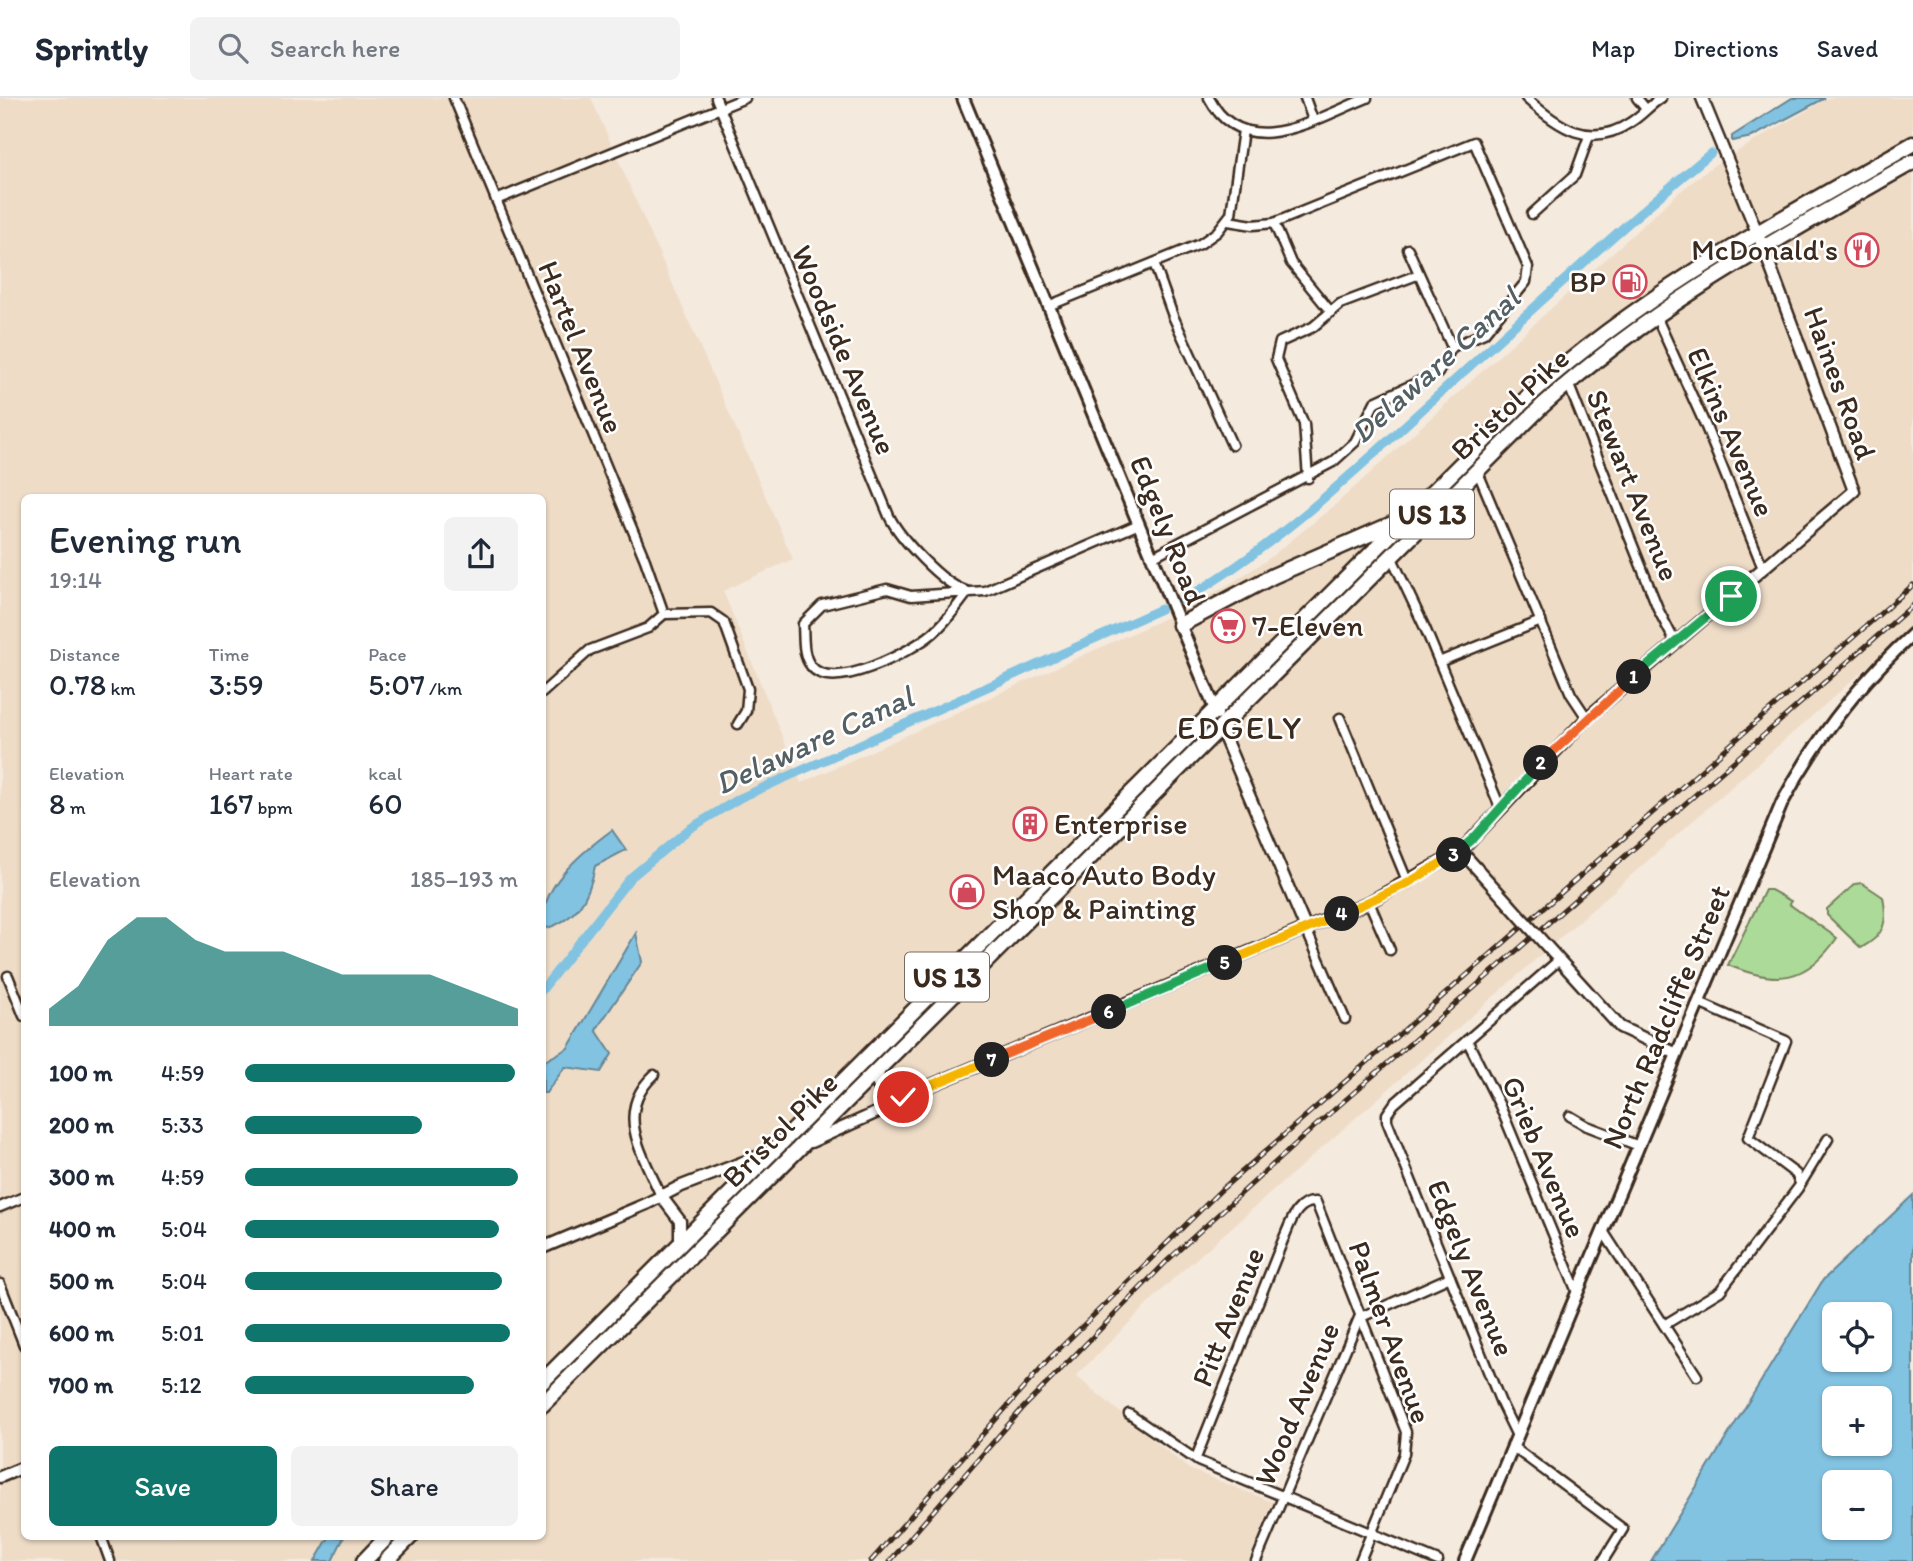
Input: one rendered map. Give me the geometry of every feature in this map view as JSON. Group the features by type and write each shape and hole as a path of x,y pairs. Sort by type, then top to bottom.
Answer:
{"highway":[{"name":"Bristol Pike","path":"546,1378 1531,394 1584,349 1666,288 1757,232 1913,144"},
{"name":"Bristol Pike","path":"546,1401 1477,470 1568,383 1655,314 1763,247 1913,162"},
{"path":"1180,625 1273,576 1408,517"},
{"path":"364,1561 384,1540"},
{"path":"386,1561 407,1540"}],"main road":[{"name":"Edgely Road","path":"963,98 1215,709 1220,727"},
{"name":"North Radcliffe Street","path":"1465,1561 1794,781 1850,699 1913,634"}],"street":[{"name":"Hartel Avenue","path":"454,98 645,561 664,614"},
{"name":"Woodside Avenue","path":"716,98 889,516 909,544 953,585 968,592"},
{"path":"496,200 745,98"},
{"path":"1209,98 1226,121 1243,130 1269,133 1313,120 1367,98"},
{"path":"1306,98 1313,120"},
{"path":"1526,98 1563,127 1589,136 1618,130 1661,98"},
{"path":"1637,98 1646,109"},
{"name":"Haines Road","path":"1702,98 1763,247 1854,491 1763,568"},
{"path":"1048,306 1200,244 1228,221 1243,130"},
{"path":"1532,214 1575,174 1589,136"},
{"path":"1152,557 1308,478 1334,462 1355,442 1374,402 1438,373 1452,347 1484,333 1528,278 1528,267 1474,142 1274,223 1254,225 1228,221"},
{"path":"1274,223 1291,263 1331,312"},
{"path":"1408,249 1417,275 1452,347"},
{"path":"1154,264 1173,316 1232,445"},
{"path":"1308,478 1304,424 1276,354 1280,342 1313,327 1347,301 1417,275"},
{"name":"Elkins Avenue","path":"1655,314 1706,427 1763,568"},
{"name":"Stewart Avenue","path":"1568,383 1659,611 1675,642"},
{"path":"1477,470 1571,694 1587,718"},
{"path":"968,592 927,638 864,669 831,678 816,672 808,661 803,624 822,605 887,589 911,596 968,592 985,591 1139,524"},
{"path":"1391,556 1440,662 1500,807"},
{"path":"798,1149 880,1111 903,1097 1306,929 1408,883 1461,851 1587,718 1763,568"},
{"path":"546,689 579,658 657,623 664,614 711,613 724,622 748,689 746,711 738,724"},
{"path":"1440,662 1541,621"},
{"path":"1340,718 1408,883"},
{"name":"Edgely Road","path":"1220,727 1345,1019"},
{"path":"1461,851 1620,1027 1677,1054"},
{"path":"1369,902 1390,950"},
{"path":"1467,1040 1559,960"},
{"path":"8,976 21,1008"},
{"path":"1699,1003 1786,1041 1748,1138 1796,1174 1800,1183"},
{"name":"Edgely Avenue","path":"1467,1040 1387,1114 1387,1121 1515,1442"},
{"name":"Grieb Avenue","path":"1467,1040 1500,1106 1577,1292"},
{"path":"879,1069 878,1086 882,1093 903,1097"},
{"path":"654,1075 636,1095 633,1124 661,1196 680,1221 680,1245"},
{"path":"1570,1116 1639,1146"},
{"path":"1664,1325 1720,1291 1800,1183 1828,1139"},
{"path":"546,1246 778,1147"},
{"path":"0,1207 21,1198"},
{"name":"Palmer Avenue","path":"1312,1201 1319,1205 1323,1213 1359,1318 1406,1432 1404,1454 1360,1561"},
{"name":"Pitt Avenue","path":"1196,1458 1283,1240 1300,1207 1312,1201"},
{"name":"Grieb Avenue","path":"1603,1231 1697,1376"},
{"name":"Wood Avenue","path":"1256,1561 1359,1318 1451,1277"},
{"path":"0,1284 21,1337"},
{"path":"1129,1414 1196,1458 1438,1561"},
{"path":"1515,1442 1623,1529 1603,1561"},
{"path":"0,1477 21,1468"},
{"path":"102,1540 110,1561"}],"shaded area":[{"path":"0,98 591,98 793,559 723,591 801,783 1190,607 1233,582 1267,560 1335,505 1677,194 1714,165 1828,98 1913,98 1913,627 1173,1279 1076,1376 1189,1469 1273,1502 1248,1561 0,1561"}],"green space":[{"path":"1862,883 1883,897 1885,921 1880,933 1861,948 1827,915 1827,909 1855,884"},
{"path":"1765,890 1771,890 1791,901 1789,904 1837,938 1814,964 1802,972 1789,976 1761,976 1728,965"}],"water":[{"path":"1792,98 1825,98 1752,137 1732,141 1732,136"},
{"path":"612,830 626,850 595,866 589,888 580,906 565,920 546,928 546,904 554,886 575,860"},
{"path":"636,933 642,962 596,1030 612,1054 601,1072 565,1067 546,1093 546,1060 568,1048"},
{"path":"1913,1195 1913,1561 1651,1561 1823,1280"},
{"path":"327,1540 342,1540 332,1561 315,1561"}],"waterway":[{"name":"Delaware Canal","path":"1183,600 1248,558 1309,511 1602,247 1711,153"},
{"name":"Delaware Canal","path":"546,985 630,878 689,829 740,798 1161,609"}],"railway":[{"path":"871,1561 1049,1359 1221,1190 1913,585"},
{"path":"890,1561 1022,1409 1168,1260 1312,1129 1913,605"}],"place":[{"name":"McDonald's","path":"1862,250"},
{"name":"BP","path":"1630,282"},
{"name":"7-Eleven","path":"1228,626"},
{"name":"Enterprise","path":"1030,824"},
{"name":"Maaco Auto Body Shop & Painting","path":"967,892"}],"district":[{"name":"EDGELY","path":"1240,727"}],"route":[{"path":"903,1097 1378,898 1461,851 1559,744 1615,692 1731,596"}]}
